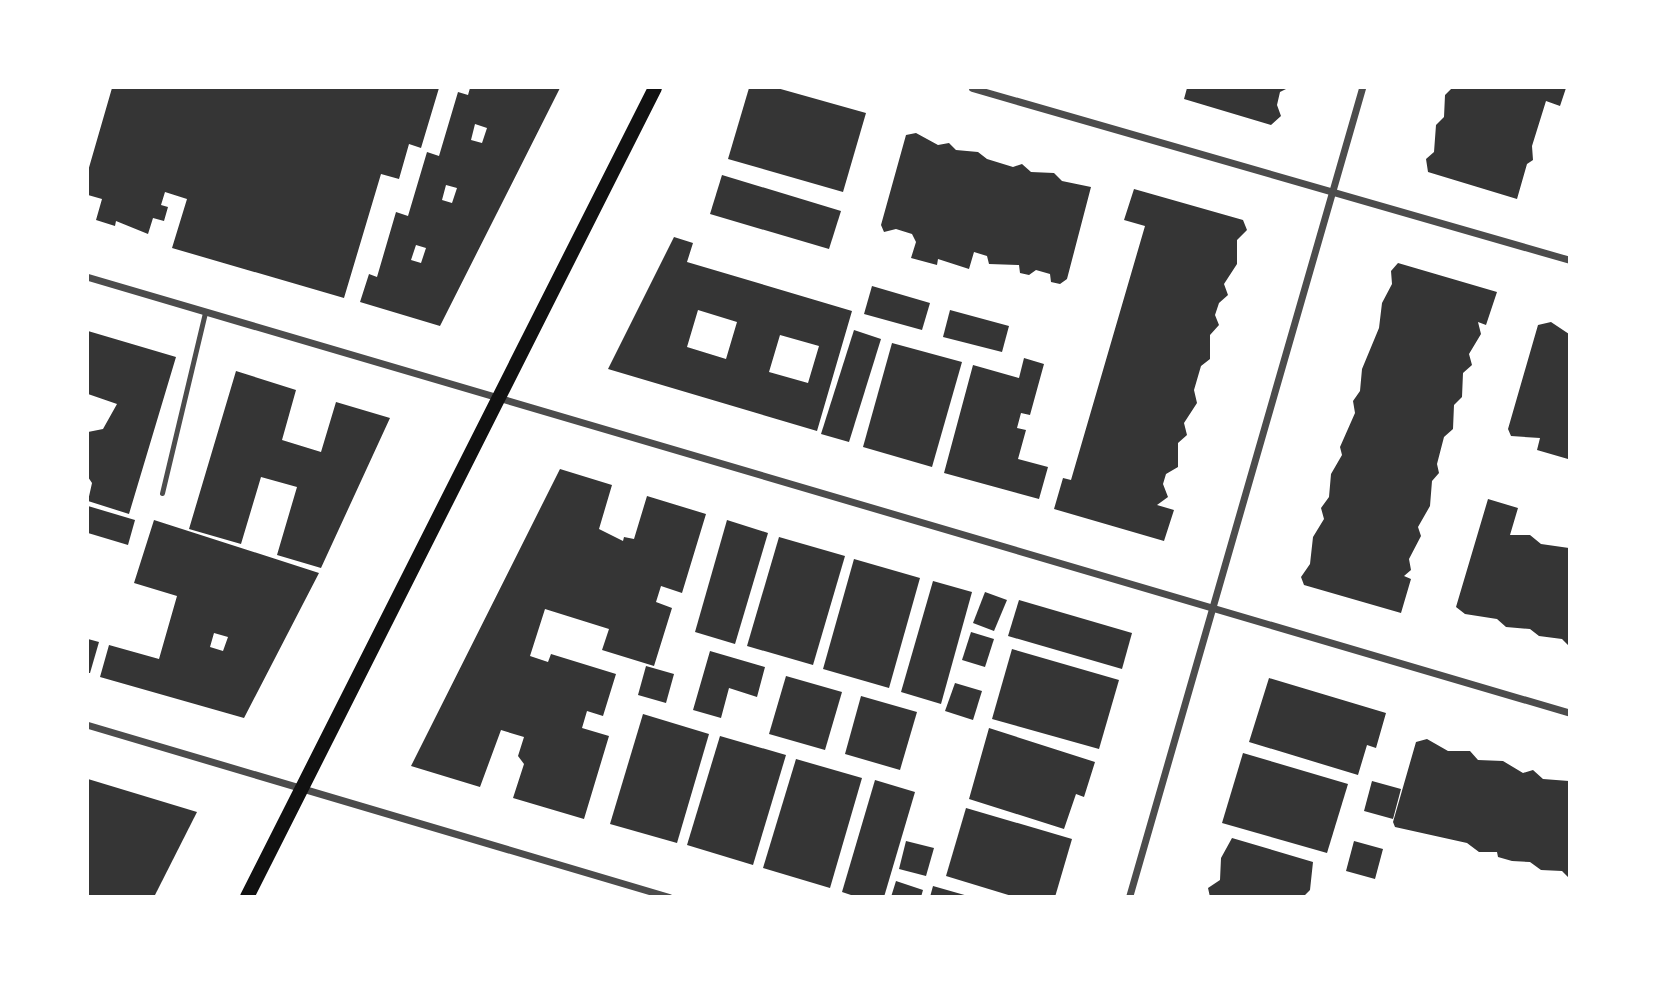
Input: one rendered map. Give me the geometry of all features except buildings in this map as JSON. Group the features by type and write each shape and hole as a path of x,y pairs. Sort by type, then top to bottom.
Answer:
{"main road":[{"path":"247,897 655,88"}],"street":[{"path":"972,88 1331,188 1570,260"},
{"path":"1129,897 1331,188 1362,88"},
{"path":"88,277 1570,713"},
{"path":"88,726 669,897"}],"lane":[{"path":"162,493 205,312"}]}
